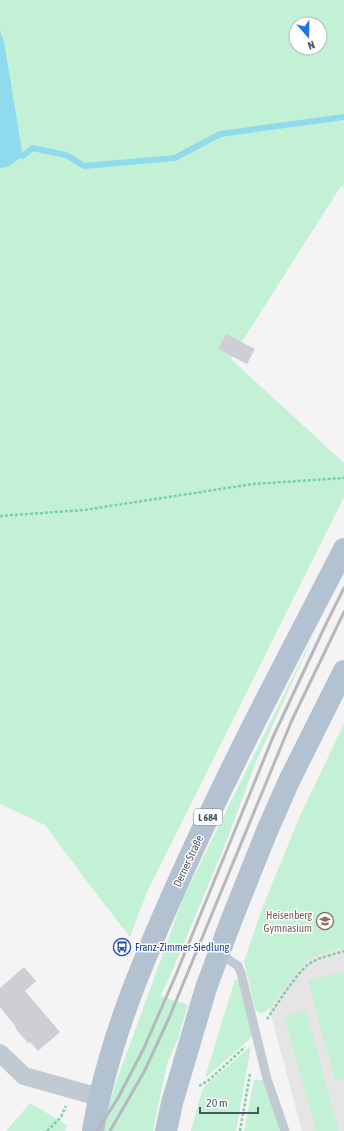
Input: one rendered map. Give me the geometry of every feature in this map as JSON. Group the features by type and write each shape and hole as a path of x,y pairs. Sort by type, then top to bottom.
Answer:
{"main road":[{"name":"Derner Straße","path":"99,1097 125,1011 162,918 191,852 262,706 344,549"},
{"path":"166,1131 172,1103 206,988 231,921 289,781 344,671"},
{"name":"L 684","path":"93,1131 99,1097"}],"street":[{"path":"0,1053 24,1076 99,1097"}],"lane":[{"path":"219,953 238,966 241,973 267,1079 285,1131"}],"path":[{"path":"0,516 84,510 254,484 344,478"},
{"path":"172,1103 208,1080 257,1036 301,971 318,959 344,952"},
{"path":"240,1131 250,1072"},
{"path":"47,1131 61,1117 67,1106"}],"shaded area":[{"name":"Heisenberg Gymnasium","path":"344,845 344,1131 302,1131 266,996"}],"green space":[{"path":"0,0 344,0 344,188 341,186 231,359 344,463 344,497 146,894 130,937 45,825 0,804 0,168 8,167 23,156 4,41 0,31"},
{"path":"316,630 256,762 225,845 171,974 160,996 188,1005 178,1038 167,1064 153,1131 102,1131 115,1085 184,896"},
{"path":"344,724 344,947 311,957 301,965 266,1012 259,1013 255,1009 244,961 262,909 299,818"},
{"path":"344,972 344,1079 335,1081 308,981"},
{"path":"235,979 239,981 241,987 252,1035 248,1041 205,1078"},
{"path":"306,1010 339,1131 316,1131 284,1016"},
{"path":"251,1046 236,1131 191,1131 202,1091 206,1085"},
{"path":"254,1080 263,1080 282,1131 244,1131"},
{"path":"30,1103 67,1125 65,1131 6,1131"}],"water":[{"path":"0,31 4,41 23,156 8,167 0,168"}],"building":[{"path":"226,334 255,349 247,364 218,349"},
{"path":"24,967 36,981 25,991 60,1032 38,1051 30,1042 28,1043 15,1028 16,1027 0,1007 0,988"}],"waterway":[{"path":"23,156 32,148 66,155 84,166 175,158 220,134 344,117"}],"railway":[{"path":"97,1131 118,1098 144,1048 175,977 273,737 344,588"},
{"path":"110,1131 144,1072 169,1018 292,720 344,612"}],"place":[{"name":"Heisenberg Gymnasium","path":"325,921"},
{"name":"Franz-Zimmer-Siedlung","path":"122,947"}]}
